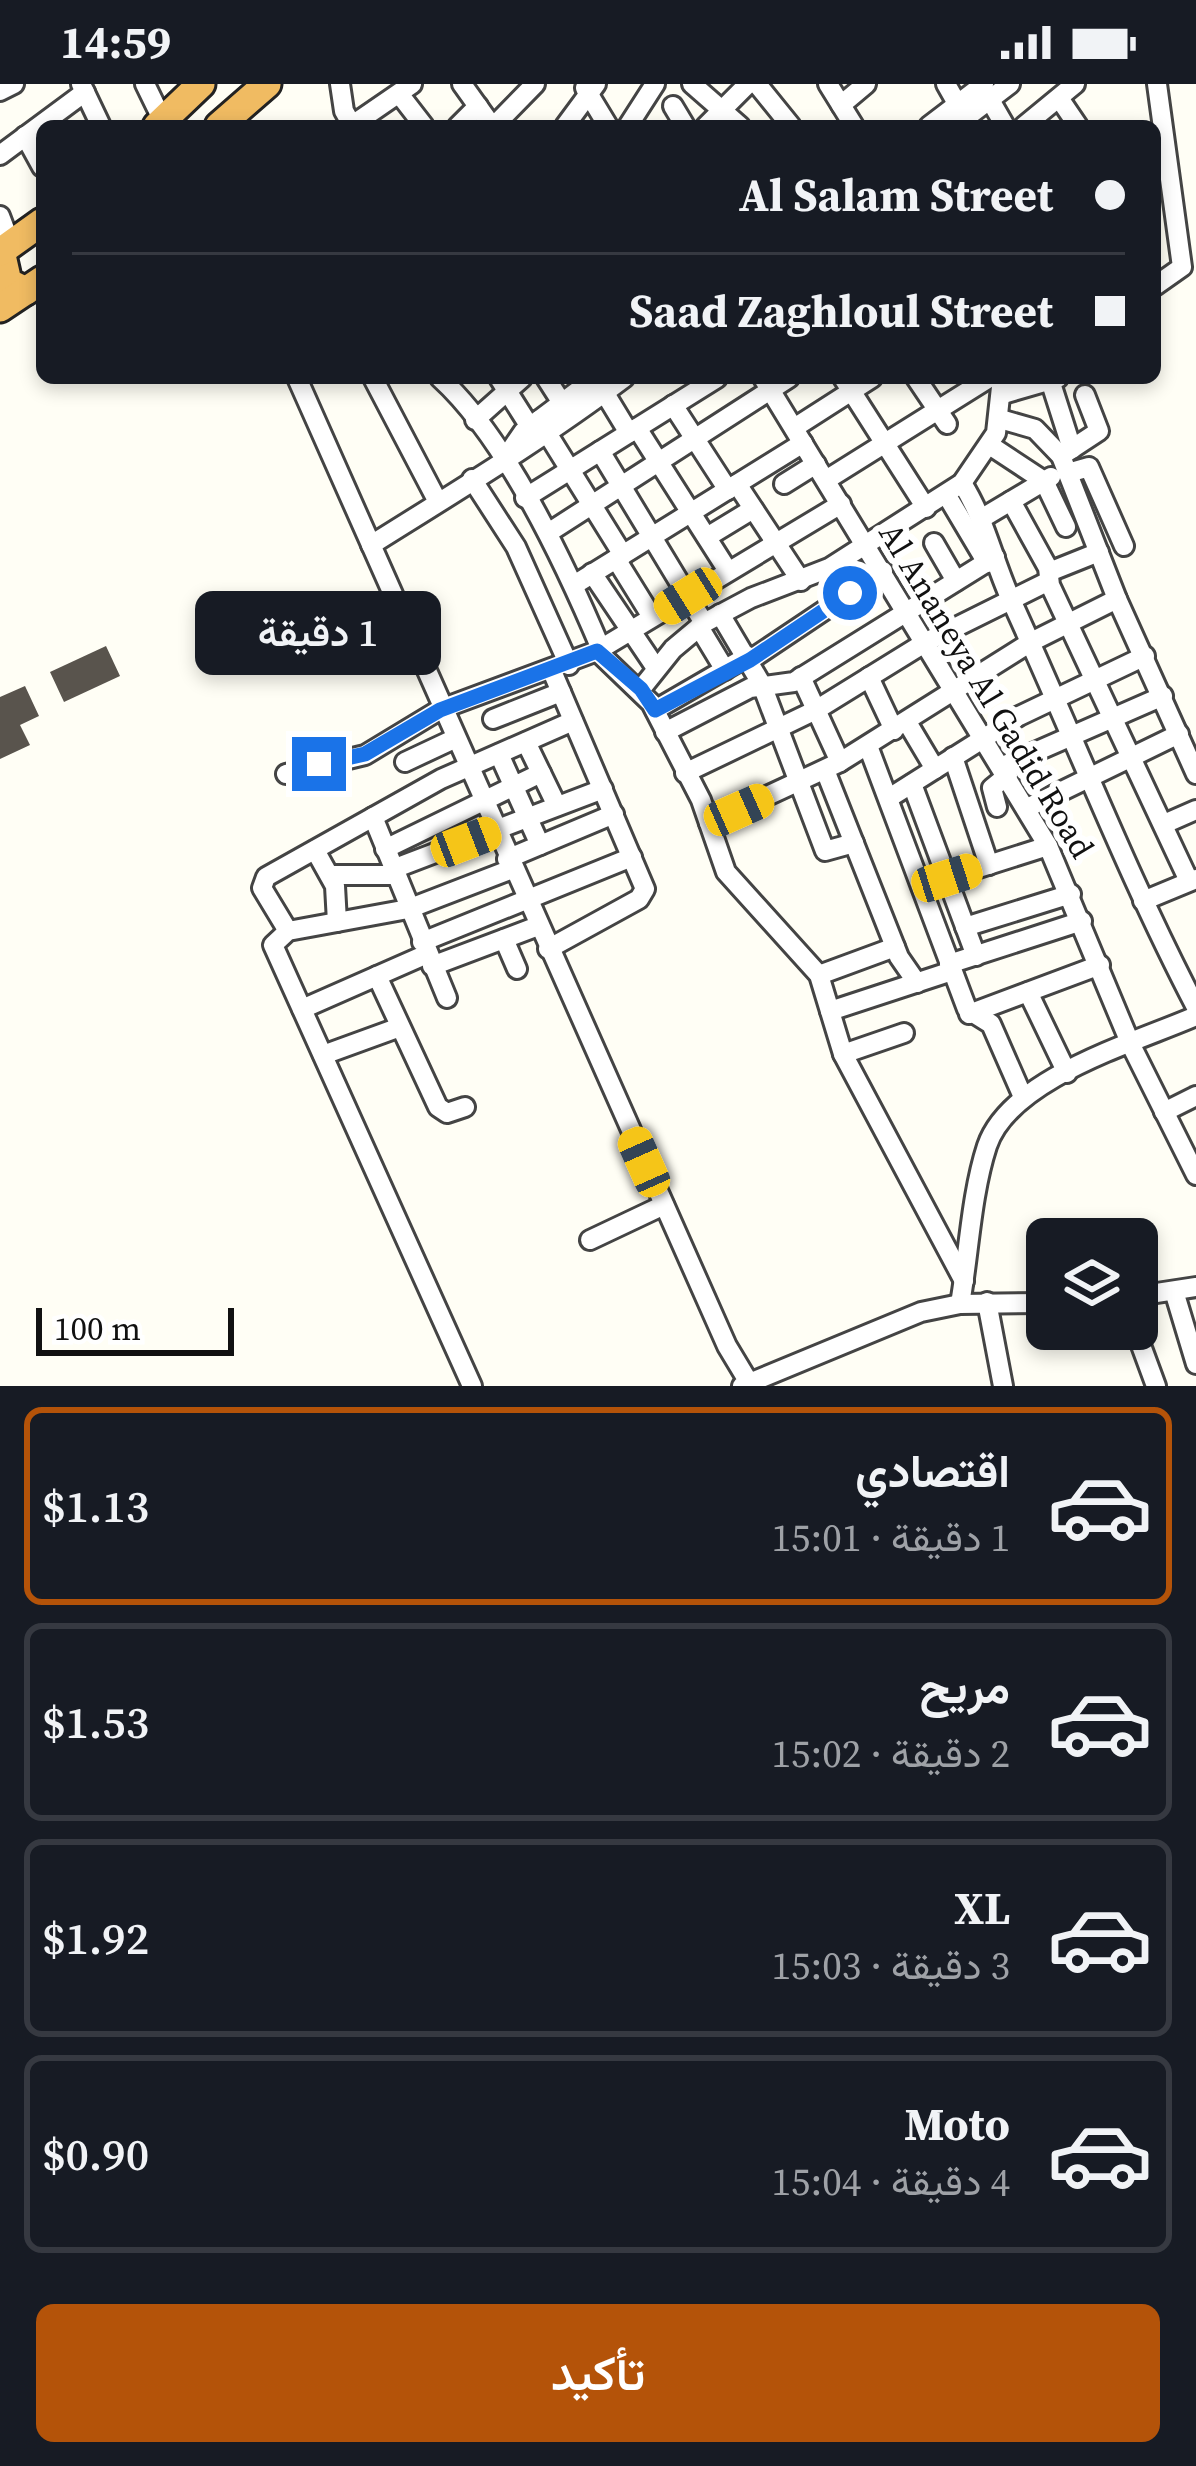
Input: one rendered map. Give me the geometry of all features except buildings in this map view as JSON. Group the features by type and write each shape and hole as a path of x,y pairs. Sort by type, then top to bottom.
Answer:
{"highway":[{"path":"163,120 201,84"},
{"path":"226,120 267,84"},
{"path":"34,286 8,282 4,249 36,226"},
{"path":"0,308 34,286"}],"street":[{"path":"0,91 14,84"},
{"path":"145,84 159,120"},
{"path":"340,84 344,111 353,120"},
{"path":"462,84 488,120"},
{"path":"499,120 535,84"},
{"path":"632,120 655,84"},
{"path":"692,84 734,120"},
{"path":"712,120 748,84"},
{"path":"757,84 786,120"},
{"path":"828,84 850,120"},
{"path":"841,105 866,84"},
{"path":"946,84 960,116 984,88 1010,84"},
{"path":"1032,120 1075,84"},
{"path":"1157,84 1159,120"},
{"path":"45,120 83,88 98,120"},
{"path":"569,120 590,88"},
{"path":"590,88 605,120"},
{"path":"984,88 1002,120"},
{"path":"363,120 406,89 421,120"},
{"path":"1059,98 1074,120"},
{"path":"464,120 478,106"},
{"path":"673,106 681,120"},
{"path":"0,155 36,128"},
{"path":"26,136 36,155"},
{"path":"1161,282 1182,270 1163,183"},
{"path":"0,216 4,249"},
{"path":"300,384 440,710 747,1385 901,1319 960,1304 1026,1303"},
{"path":"377,384 438,502"},
{"path":"451,384 504,457 548,533 599,650 641,689 655,710 709,823 726,872 819,975 843,1054 964,1281"},
{"path":"475,420 509,384"},
{"path":"511,384 592,505 652,617"},
{"path":"551,384 562,403"},
{"path":"539,427 562,403 596,384"},
{"path":"371,544 504,457 597,384"},
{"path":"599,384 658,462 728,571"},
{"path":"676,384 694,439 753,509 801,581"},
{"path":"525,498 707,384"},
{"path":"548,533 694,439 766,384"},
{"name":"Al Ananeya Al Gadid Road","path":"766,384 1048,846 1131,1045 1196,1175"},
{"path":"920,384 942,417"},
{"path":"784,484 942,417 981,384"},
{"path":"1055,384 1066,462 1088,525 1196,774"},
{"path":"574,584 732,487 798,435 847,385 926,508"},
{"path":"641,689 656,668 708,621 867,546 954,489 991,446 1000,419 1002,386"},
{"path":"984,518 1044,481 1100,429 1085,395"},
{"path":"1000,419 1035,429 1066,462 1089,467 1124,546"},
{"path":"991,446 1044,481 1066,526"},
{"path":"600,451 688,596 749,658 827,853 854,843"},
{"path":"472,479 516,548 560,668 561,692 632,857 643,895 548,949"},
{"path":"954,489 984,518 991,560"},
{"path":"954,489 1010,596 1196,1011 1023,1097 1001,1118 987,1145 960,1304"},
{"path":"1011,501 1193,880 1143,901"},
{"path":"286,774 365,754 440,710 599,650 841,504"},
{"path":"707,537 753,509"},
{"path":"1088,525 1110,515"},
{"path":"934,543 956,581"},
{"path":"685,773 816,710 926,642 1099,552"},
{"path":"665,732 761,686 778,687 802,677 991,560"},
{"path":"655,710 749,658 883,571"},
{"path":"592,573 656,668"},
{"path":"709,823 832,766 1031,642 1117,599"},
{"path":"708,621 724,670"},
{"path":"889,798 1054,696 1145,656"},
{"path":"802,677 854,843 895,947 917,982"},
{"path":"869,677 935,769"},
{"path":"493,719 561,692"},
{"path":"997,807 992,788 1005,771 1163,696"},
{"path":"288,931 261,884 373,817 573,721"},
{"path":"1027,808 1179,734"},
{"path":"405,762 454,739"},
{"path":"526,742 557,806"},
{"path":"868,746 969,1015 992,1024 1023,1097"},
{"path":"499,754 540,845"},
{"path":"953,757 988,865"},
{"path":"386,849 484,806 541,773"},
{"path":"912,784 976,956"},
{"path":"331,875 394,872 603,789"},
{"path":"1164,824 1196,810"},
{"path":"472,1386 274,945 288,931 408,909 453,892 540,845 614,814"},
{"path":"373,817 447,998"},
{"path":"947,878 1048,846"},
{"path":"315,850 331,875 337,922"},
{"path":"436,853 453,892"},
{"path":"302,1010 427,954 526,900 632,857"},
{"path":"965,926 1071,894"},
{"path":"830,1011 1082,921"},
{"path":"427,954 504,939 538,926"},
{"path":"504,939 517,969"},
{"path":"819,975 895,947"},
{"path":"969,1015 1100,965"},
{"path":"377,976 438,1107 447,1113 465,1107"},
{"path":"1028,992 1067,1073"},
{"path":"322,1055 400,1027"},
{"path":"843,1054 904,1034"},
{"path":"1164,1112 1196,1096"},
{"path":"590,1240 664,1205"},
{"path":"1158,1294 1196,1288"},
{"path":"1174,1292 1196,1364"},
{"path":"987,1302 1004,1386"},
{"path":"1143,1350 1156,1386"}],"route":[{"path":"319,764 365,754 440,710 597,651 647,695 655,710 748,656 750,660 850,593"}]}
